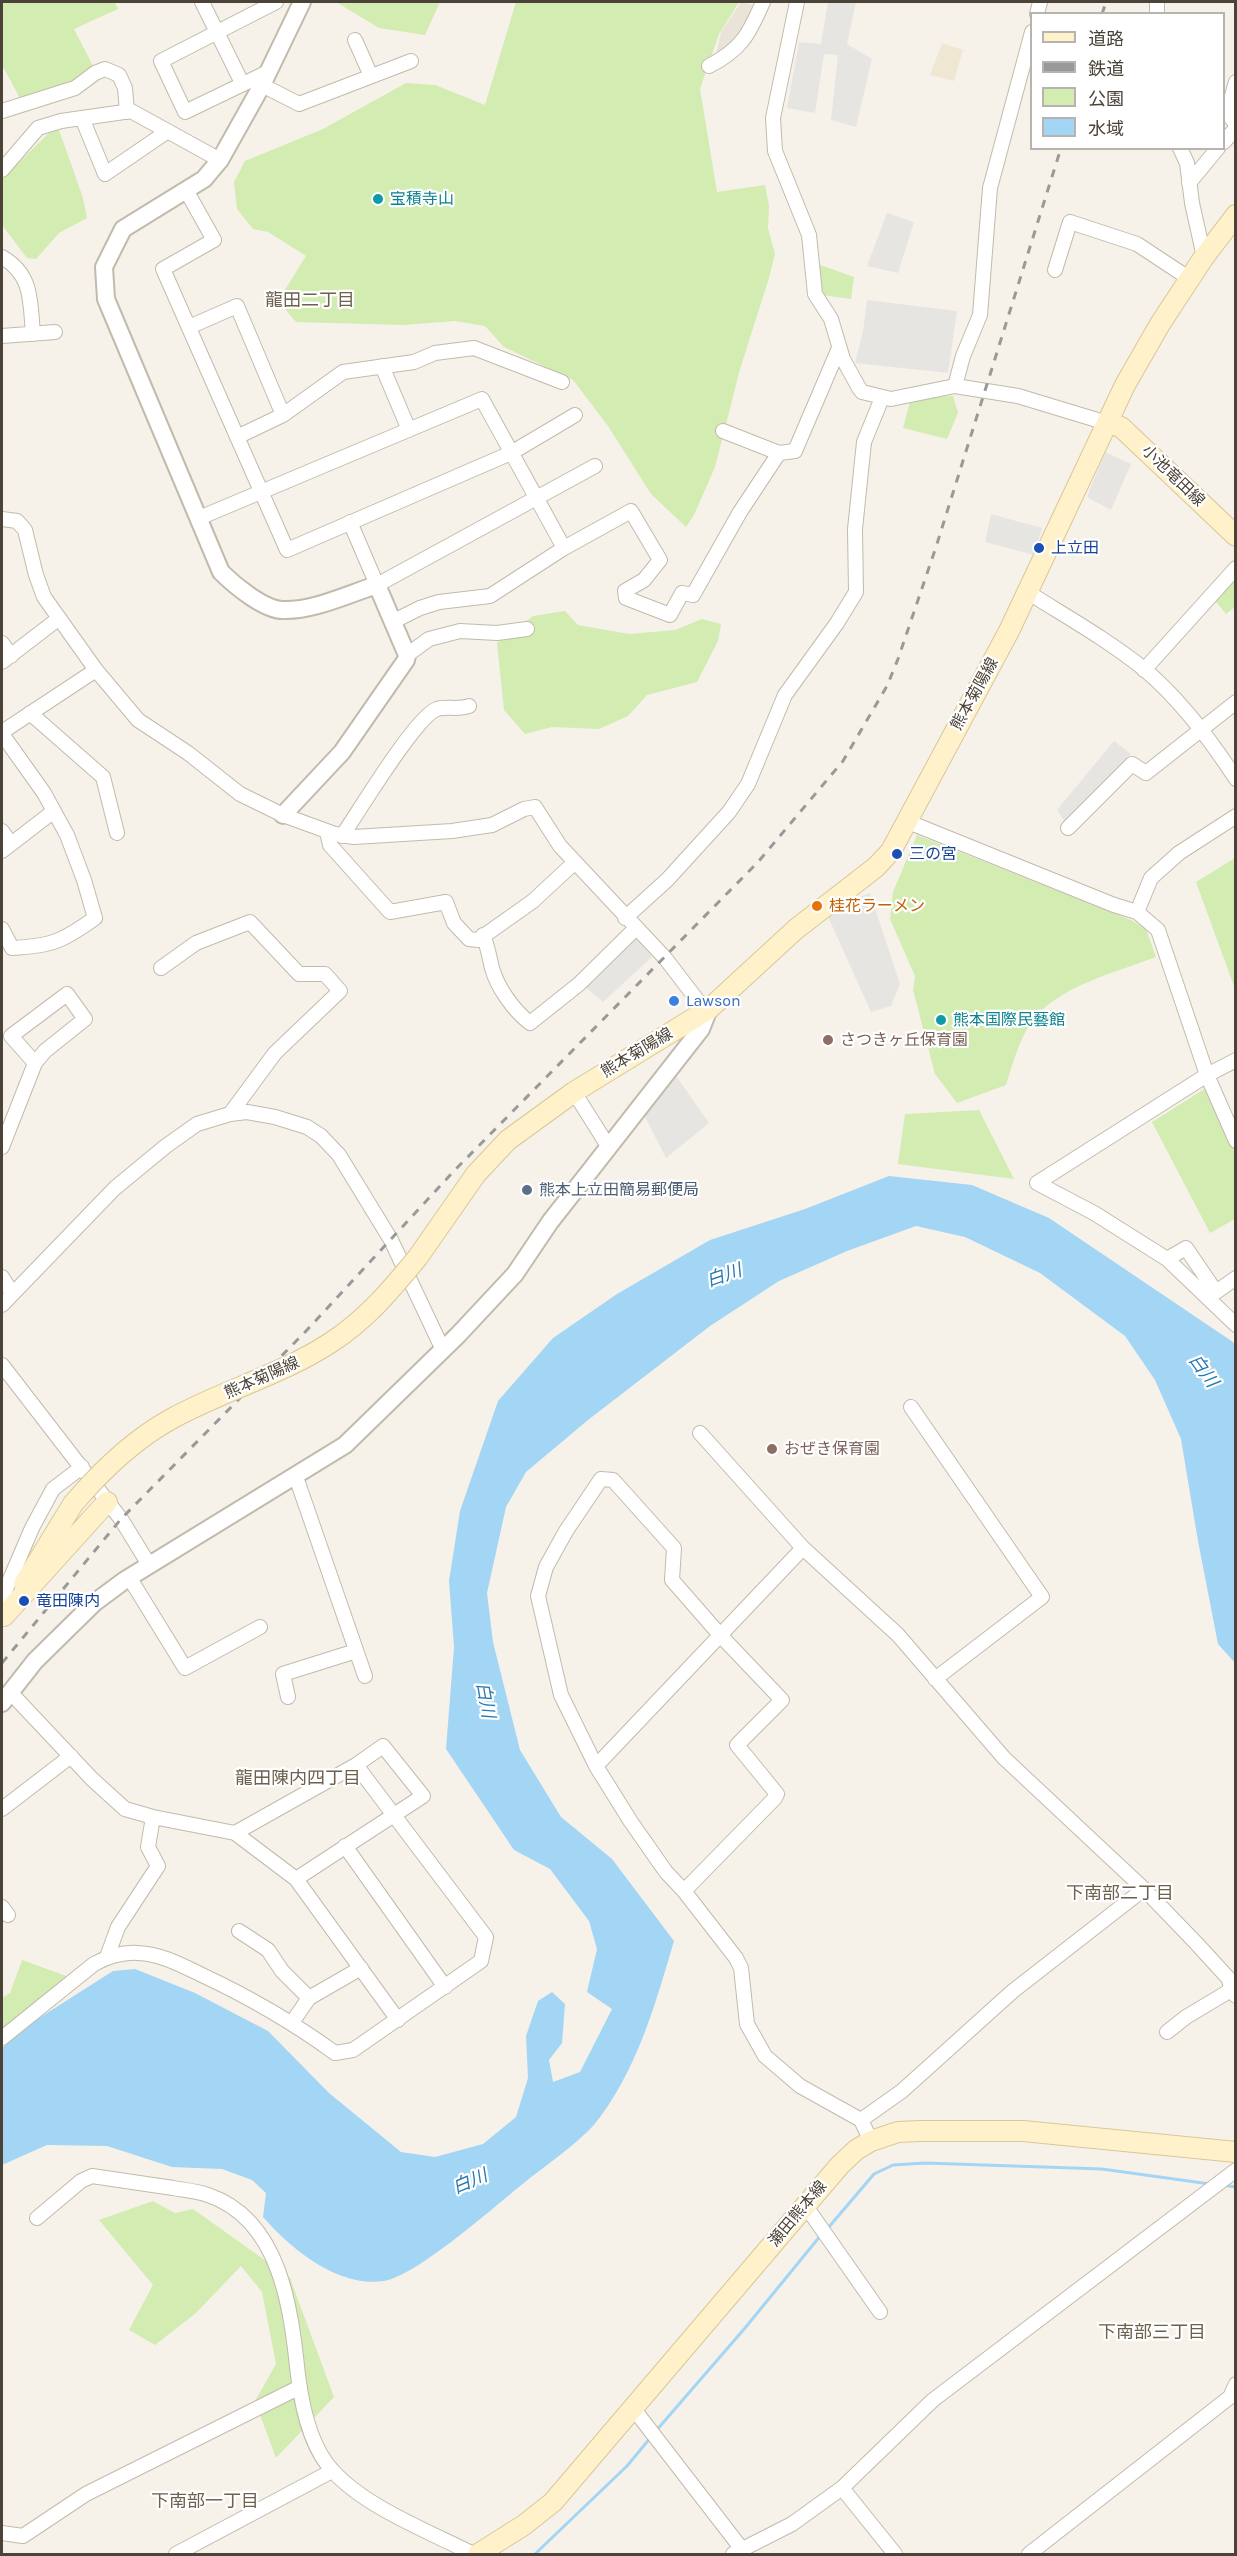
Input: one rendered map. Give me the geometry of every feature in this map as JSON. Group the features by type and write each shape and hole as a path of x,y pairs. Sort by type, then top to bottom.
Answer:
{"main road":[{"name":"熊本菊陽線","path":"2,1611 73,1504 110,1465 147,1434 173,1418 308,1357 362,1321 418,1257 476,1174 508,1140 574,1092 709,1009 796,929 876,867 891,850 1029,593 1136,364 1204,257 1236,215"},
{"name":"小池竜田線","path":"1107,423 1121,427 1236,536"},
{"path":"2,1611 107,1502"},
{"name":"瀬田熊本線","path":"475,2554 524,2526 553,2502 840,2165 856,2150 871,2141 898,2132 1023,2131 1236,2152"}],"street":[{"path":"202,2 242,83"},
{"path":"276,2 161,61 185,112 242,83 265,78 299,104 411,61"},
{"path":"302,2 265,78 220,160 204,178 123,229 104,267 105,299 221,572 251,597 282,611 312,606 377,585 595,466"},
{"path":"709,66 737,49 749,34 763,2"},
{"path":"797,2 773,118 775,151 809,235 815,294 831,320 839,348 862,392 891,399 955,386 1018,396 1107,423"},
{"path":"955,386 963,356 980,315 990,188 1030,39"},
{"path":"355,40 371,76"},
{"path":"2,111 75,88 95,73 105,69 119,75 125,88 127,112"},
{"path":"1225,141 1236,126 1227,113 1236,82"},
{"path":"2,170 38,128 61,121 131,111 220,160"},
{"path":"82,118 105,174 168,131"},
{"path":"1181,150 1187,163 1204,257"},
{"path":"1190,183 1216,150"},
{"path":"186,190 214,240 163,270 287,550 511,453 575,415"},
{"path":"1055,270 1070,222 1137,244 1190,279"},
{"path":"2,257 12,263 29,287 33,334"},
{"path":"189,327 237,306 283,415"},
{"path":"2,336 56,332"},
{"path":"237,437 283,415 343,372 414,362 435,353 474,348 562,382"},
{"path":"723,431 779,453 795,451 839,348"},
{"path":"381,366 409,430"},
{"path":"625,918 667,880 729,812 748,784 785,695 837,623 856,592 855,530 864,442 882,398"},
{"path":"199,518 482,399 564,548"},
{"path":"392,622 429,605 490,596 564,548 631,511 660,560 644,580 625,591 626,598 670,615 682,593 693,595 740,512 779,453"},
{"path":"2,519 17,521 25,530 44,597 96,670 138,720 188,753 240,794 283,815 327,832 354,837 452,831 492,825 524,809 535,807 561,846 625,918 665,958 698,1001 709,1009 701,1029 550,1222 515,1274 443,1350 345,1445 296,1477 148,1563 94,1603 34,1661 6,1697 125,1809 153,1817 235,1833 296,1879 398,2020"},
{"path":"283,815 342,752 406,660 406,655 350,522"},
{"path":"1144,670 1236,568"},
{"path":"1029,593 1097,636 1144,670 1189,714 1236,779"},
{"path":"2,643 6,659 58,619"},
{"path":"406,655 429,639 460,631 497,633 527,629"},
{"path":"2,929 12,948 29,948 67,939 95,918 67,835 44,793 2,733 96,670"},
{"path":"1068,828 1132,764 1146,773 1236,702"},
{"path":"342,836 412,732 430,713 438,709 461,709 469,706"},
{"path":"30,713 104,777 117,833"},
{"path":"2,831 6,848 54,811"},
{"path":"1137,912 1151,878 1179,853 1236,816"},
{"path":"906,821 1114,905 1137,912 1158,930 1207,1075 1236,1141"},
{"path":"327,832 330,845 390,912 446,902 454,922 469,939 478,940 533,901 575,862"},
{"path":"161,968 196,943 250,922 299,974 325,974 340,991 275,1053 230,1114"},
{"path":"483,936 491,955 492,969 508,1001 530,1023 579,984 636,928"},
{"path":"2,1147 35,1064 45,1051 85,1019 67,994 11,1036 35,1064"},
{"path":"1236,1060 1207,1075 1038,1183 1094,1213 1167,1259 1236,1325"},
{"path":"574,1092 608,1146"},
{"path":"2,1305 115,1188 141,1167 197,1124 230,1114 247,1112 275,1117 307,1127 321,1136 339,1155 391,1240 443,1350"},
{"path":"1167,1259 1186,1248 1216,1292 1236,1278"},
{"path":"2,1277 12,1293"},
{"path":"2,1365 34,1410 82,1467 121,1519 148,1563"},
{"path":"911,1407 1042,1597 935,1678"},
{"path":"700,1433 803,1548 898,1635 1004,1758 1144,1889 1229,1979 1233,1993 1186,2017 1167,2032"},
{"path":"2,1611 32,1528 53,1489 82,1467"},
{"path":"296,1477 364,1676"},
{"path":"684,1892 776,1798 777,1794 737,1745 782,1701 672,1580 674,1548 613,1480 602,1479 566,1530 546,1567 538,1596 561,1695 596,1766 666,1872 736,1958 741,1968 747,2024 765,2056 801,2086 861,2120 871,2141"},
{"path":"596,1766 803,1548"},
{"path":"129,1577 185,1668 260,1627"},
{"path":"288,1697 284,1674 356,1651"},
{"path":"235,1833 356,1765 383,1746 423,1796 296,1879"},
{"path":"2,1809 70,1756"},
{"path":"2,2038 94,1964 107,1957 137,1953 168,1959 266,2006 335,2053 353,2050 481,1961 486,1937 356,1765"},
{"path":"107,1957 118,1927 158,1866 148,1847 153,1817"},
{"path":"345,1846 445,1987"},
{"path":"861,2120 902,2091 1013,1991 1144,1889"},
{"path":"239,1931 268,1950 282,1971 309,1998"},
{"path":"292,2022 309,1998 361,1968"},
{"path":"633,2408 737,2551 792,2524 842,2488 933,2400 1230,2175"},
{"path":"38,2218 81,2181 92,2176 206,2194 228,2202 249,2219 265,2240 282,2282 293,2330 302,2402 310,2432 332,2470 366,2500 475,2554"},
{"path":"805,2205 880,2312"},
{"path":"1029,2554 1230,2397 1236,2384"},
{"path":"2,2533 23,2536 86,2494 300,2387"},
{"path":"176,2554 332,2470"},
{"path":"842,2488 895,2554"}],"shaded area":[{"path":"741,2 756,6 746,33 716,55 721,32"},
{"path":"828,2 856,2 847,44 872,59 856,127 831,120 838,55 824,54 815,113 787,108 799,42 821,44"},
{"path":"942,43 963,50 954,81 930,75"},
{"path":"887,213 914,222 898,273 867,266"},
{"path":"867,300 957,311 948,373 855,363 863,331"},
{"path":"1105,452 1131,464 1111,510 1087,497"},
{"path":"991,514 1042,528 1034,555 985,542"},
{"path":"1114,741 1131,754 1064,821 1057,810"},
{"path":"870,893 900,984 891,1006 871,1012 825,910"},
{"path":"632,932 652,957 603,1002 584,986"},
{"path":"674,1073 709,1123 666,1158 642,1111"}],"green space":[{"path":"2,2 115,2 118,9 74,29 94,68 64,89 21,100 2,65"},
{"path":"336,2 440,2 425,35 379,28"},
{"path":"516,2 739,2 719,34 700,89 717,192 765,185 769,206 768,228 775,254 740,369 715,467 694,515 686,527 651,494 608,426 573,380 504,347 485,326 455,321 403,325 296,322 278,301 306,256 268,232 253,229 237,209 234,182 245,161 323,129 406,83 435,85 485,105"},
{"path":"52,130 59,130 83,198 87,218 59,233 36,259 27,258 2,225 2,179"},
{"path":"812,262 854,277 851,299 815,294"},
{"path":"953,396 958,413 947,439 903,428 911,398"},
{"path":"1235,574 1235,607 1226,614 1212,597"},
{"path":"565,611 578,625 629,634 675,630 702,619 721,624 718,641 697,682 647,695 628,716 599,729 552,727 525,734 504,710 497,643 533,616"},
{"path":"917,835 1131,920 1146,929 1156,957 1090,981 1044,1008 1024,1035 1006,1085 957,1103 935,1074 913,990 915,976 890,919 893,892"},
{"path":"1235,858 1235,989 1196,882"},
{"path":"1206,1088 1235,1145 1235,1219 1210,1233 1152,1122"},
{"path":"979,1110 1014,1179 898,1164 905,1114"},
{"path":"22,1960 69,1977 2,2031 2,1998 10,1993"},
{"path":"153,2201 175,2213 193,2209 290,2278 334,2397 276,2458 255,2401 276,2364 262,2292 241,2266 196,2313 155,2345 129,2330 153,2285 99,2220"}],"water":[{"name":"白川","path":"889,1176 972,1185 1049,1218 1233,1342 1236,1348 1235,1663 1218,1644 1181,1439 1155,1380 1125,1336 1040,1273 965,1237 916,1226 847,1251 779,1281 710,1326 588,1420 526,1472 506,1507 487,1593 493,1642 520,1750 561,1817 612,1859 674,1941 648,2023 632,2063 611,2101 593,2126 579,2140 436,2253 399,2276 384,2281 367,2282 350,2278 317,2264 301,2253 263,2217 266,2193 252,2180 222,2169 172,2167 107,2146 47,2145 2,2165 2,2048 25,2027 113,1971 135,1969 195,1993 268,2031 329,2093 401,2152 435,2157 483,2144 516,2117 528,2078 526,2036 538,2001 552,1992 565,2004 562,2043 549,2060 553,2082 580,2072 612,2009 587,1992 597,1949 589,1921 550,1869 514,1850 446,1749 454,1647 449,1581 460,1511 498,1401 553,1338 617,1294 710,1240 805,1209"}],"waterway":[{"path":"828,2228 874,2174 893,2165 925,2163 1102,2169 1210,2184"},
{"path":"1222,2185 1236,2187"},
{"path":"655,2432 745,2328 821,2235"},
{"path":"535,2554 627,2466 651,2437"}],"railway":[{"path":"1103,12 1106,2"},
{"path":"2,1663 121,1519 307,1330 453,1172 758,862 843,761 887,686 898,659 936,547 1060,150"}],"place":[{"name":"宝積寺山","path":"378,199"},
{"name":"上立田","path":"1039,548"},
{"name":"三の宮","path":"897,854"},
{"name":"桂花ラーメン","path":"817,906"},
{"name":"Lawson","path":"674,1001"},
{"name":"熊本国際民藝館","path":"941,1020"},
{"name":"さつきヶ丘保育園","path":"828,1040"},
{"name":"熊本上立田簡易郵便局","path":"527,1190"},
{"name":"おぜき保育園","path":"772,1449"},
{"name":"竜田陳内","path":"24,1601"}],"district":[{"name":"龍田二丁目","path":"310,301"},
{"name":"龍田陳内四丁目","path":"298,1779"},
{"name":"下南部二丁目","path":"1120,1894"},
{"name":"下南部三丁目","path":"1152,2333"},
{"name":"下南部一丁目","path":"205,2502"}]}
